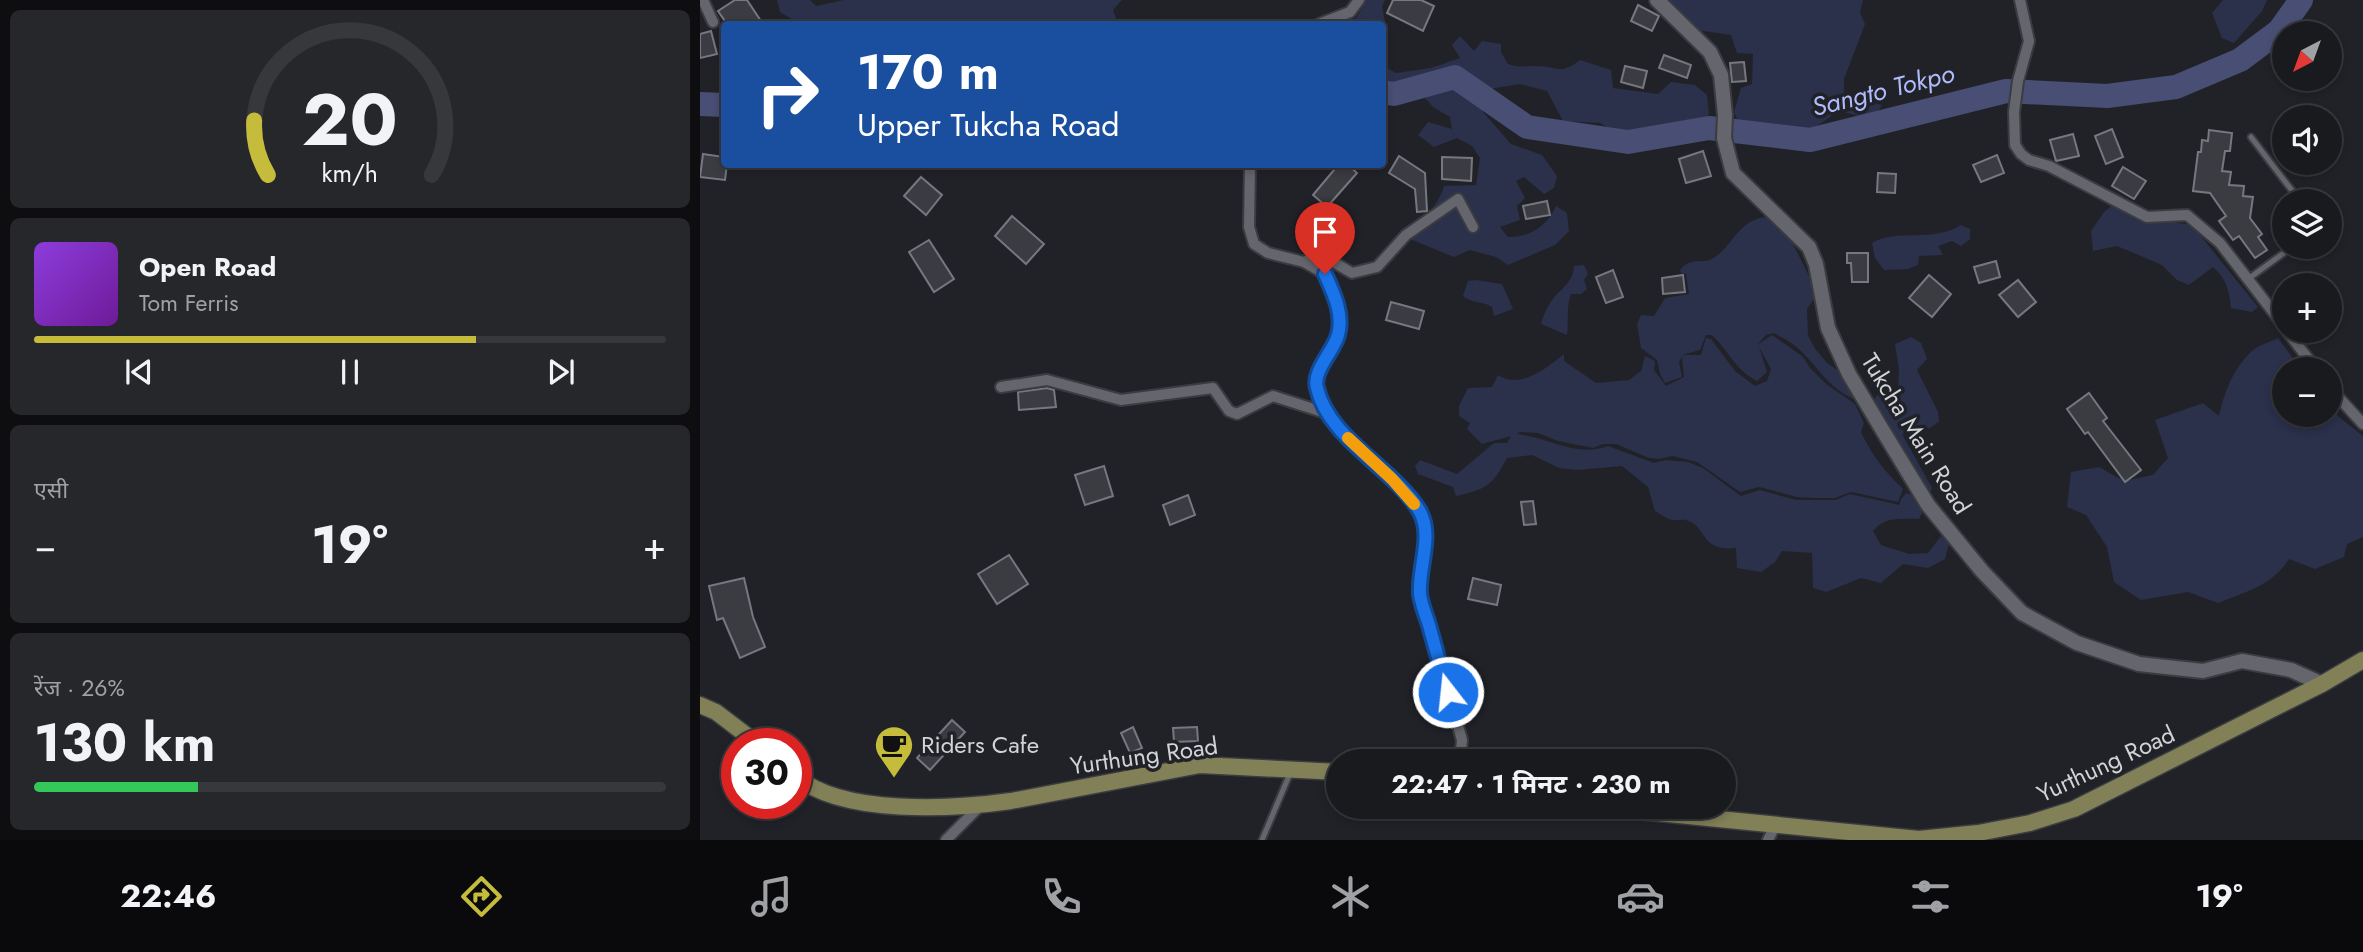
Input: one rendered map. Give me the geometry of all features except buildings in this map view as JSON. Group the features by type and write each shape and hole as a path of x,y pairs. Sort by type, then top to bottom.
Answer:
{"main road":[{"name":"Yurthung Road","path":"1678,819 1771,833 1918,839 1978,834 2030,823 2074,809 2322,684 2363,660"},
{"path":"700,705 716,712 737,728"},
{"name":"Yurthung Road","path":"812,787 843,799 892,806 981,805 1200,765 1326,771"}],"street":[{"path":"703,0 713,22"},
{"path":"1327,21 1350,12 1359,0"},
{"name":"Tukcha Main Road","path":"1657,0 1710,52 1721,75 1724,138 1733,173 1809,247 1816,264 1828,328 1849,374 1922,494 1982,571 2022,613 2077,643 2139,664 2203,671 2242,661 2291,670 2322,684"},
{"path":"2020,0 2029,41 2018,81 2014,145 2029,160 2049,166 2147,217 2188,215 2220,243 2272,310"},
{"path":"1250,168 1249,227 1254,244 1268,253 1304,262 1325,274 1338,304 1339,332 1331,353 1319,371 1316,387 1329,414 1356,447 1392,479 1419,510 1426,527 1420,595 1462,740 1461,749"},
{"path":"1304,262 1320,254 1352,273 1377,267 1406,235 1458,199 1473,227"},
{"path":"2296,343 2307,357"},
{"path":"1001,387 1047,380 1121,400 1213,388 1229,411 1237,414 1273,396 1329,414"},
{"path":"2342,401 2363,424"},
{"path":"946,840 981,805"}],"lane":[{"path":"2251,137 2291,189"},
{"path":"2248,279 2276,259"},
{"path":"1262,840 1293,768"}],"shaded area":[{"path":"777,0 810,0 816,6 844,0 1122,0 1113,10 1117,21 795,21 780,12"},
{"path":"1359,0 1385,0 1382,6 1385,21 1354,21 1363,7"},
{"path":"1669,0 1863,0 1860,13 1865,24 1844,79 1844,93 1852,98 1882,105 1877,113 1868,118 1839,111 1811,130 1759,122 1741,128 1734,112 1741,88 1752,84 1753,54 1737,53 1731,35 1697,30"},
{"path":"2223,0 2267,0 2262,11 2234,43 2222,38 2212,13"},
{"path":"1460,36 1474,51 1482,41 1501,44 1501,52 1508,64 1519,66 1563,69 1580,60 1611,70 1613,88 1658,94 1671,82 1695,85 1707,95 1709,114 1700,124 1657,131 1618,133 1600,123 1563,121 1547,91 1520,84 1489,89 1482,104 1483,112 1511,144 1542,155 1557,176 1554,188 1544,194 1524,177 1516,181 1525,198 1517,206 1520,220 1500,227 1508,237 1524,235 1543,225 1556,206 1567,213 1569,231 1555,245 1508,265 1496,257 1470,250 1454,257 1410,239 1437,201 1444,186 1476,185 1480,158 1472,146 1457,138 1434,147 1418,135 1428,122 1452,129 1450,117 1433,107 1412,83 1386,82 1386,67 1396,73 1431,68 1460,58 1452,45"},
{"path":"2114,204 2132,216 2192,225 2258,307 2252,312 2231,308 2226,286 2213,267 2189,285 2177,280 2162,265 2117,246 2093,251 2091,231 2104,212"},
{"path":"1767,217 1792,242 1811,280 1814,299 1807,309 1808,336 1827,363 1843,374 1857,396 1855,399 1841,392 1798,348 1774,333 1766,335 1757,345 1772,335 1802,356 1826,384 1855,404 1864,423 1861,432 1869,448 1903,489 1898,502 1851,492 1835,498 1816,498 1797,497 1759,487 1740,492 1697,462 1673,456 1649,458 1616,444 1603,444 1593,448 1558,441 1538,433 1517,434 1585,450 1608,446 1654,463 1666,460 1688,462 1703,468 1741,496 1760,490 1796,500 1836,500 1850,494 1900,505 1906,493 1917,497 1922,513 1919,519 1894,519 1878,526 1873,531 1881,545 1909,554 1928,553 1941,536 1949,543 1945,559 1928,568 1903,564 1881,583 1861,578 1826,592 1813,588 1812,553 1782,551 1775,562 1761,572 1737,568 1736,548 1716,546 1693,523 1670,519 1655,511 1648,487 1622,466 1578,470 1559,468 1532,455 1507,458 1488,485 1456,496 1453,487 1418,474 1415,466 1420,460 1457,474 1494,443 1507,443 1511,436 1482,444 1467,429 1470,423 1459,416 1459,406 1468,388 1492,387 1498,375 1506,379 1524,379 1541,371 1564,354 1564,361 1596,383 1629,380 1641,371 1645,356 1655,361 1654,370 1666,386 1684,377 1682,357 1679,362 1682,377 1665,383 1657,360 1641,348 1637,324 1641,315 1654,316 1665,298 1689,294 1686,274 1680,270 1689,263 1711,260 1722,252 1743,227","holes":["1706,335 1712,335 1737,365 1757,381 1767,372 1759,347 1771,369 1767,381 1755,386 1735,371 1711,339 1706,338 1701,355 1682,355 1700,350"]},
{"path":"1961,225 1970,229 1970,239 1961,246 1952,241 1938,246 1943,255 1919,256 1918,265 1908,269 1884,270 1875,258 1872,243 1882,239 1939,233"},
{"path":"1584,265 1588,274 1584,280 1587,289 1581,294 1571,294 1567,335 1541,324 1550,303 1571,277 1574,266"},
{"path":"1468,281 1502,284 1513,309 1494,316 1492,307 1463,296"},
{"path":"1911,337 1921,343 1927,359 1917,370 1938,412 1939,421 1927,429 1902,434 1932,488 1929,495 1872,405 1877,395 1898,389 1899,369 1895,344"},
{"path":"2272,341 2282,343 2292,357 2272,357 2272,427 2342,427 2342,419 2363,436 2363,537 2347,544 2344,557 2315,569 2289,559 2283,568 2267,581 2218,603 2188,592 2141,600 2114,582 2107,547 2086,515 2067,507 2071,472 2099,467 2124,481 2153,475 2168,458 2155,420 2203,403 2219,416 2235,372 2255,349"}],"waterway":[{"name":"Sangto Tokpo","path":"1386,93 1394,94 1455,77 1527,127 1628,142 1709,128 1810,140 2006,91 2107,96 2176,87 2240,60 2279,31 2301,0"},
{"name":"Sangto Tokpo","path":"700,104 721,105"}],"slow traffic":[{"path":"1348,438 1392,479 1414,504"}],"place":[{"name":"Riders Cafe","path":"894,779"}],"route":[{"path":"1325,274 1338,304 1339,332 1331,353 1319,371 1316,387 1329,414 1356,447 1392,479 1419,510 1426,527 1420,595 1448,692"}]}
